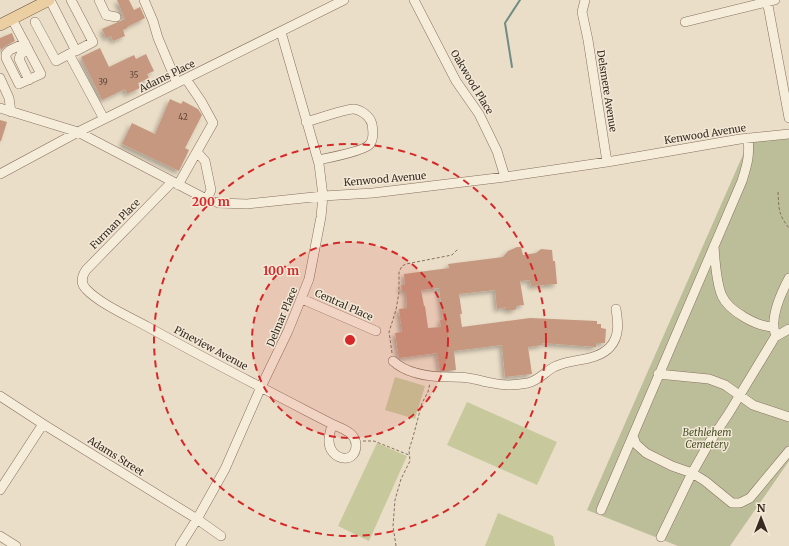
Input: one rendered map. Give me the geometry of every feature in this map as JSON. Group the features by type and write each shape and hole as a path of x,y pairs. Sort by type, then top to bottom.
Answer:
{"main road":[{"path":"0,25 49,0"}],"street":[{"path":"49,0 93,102 96,104 100,121"},
{"path":"35,22 56,61 93,42 72,0"},
{"path":"99,0 106,15 116,18"},
{"path":"144,0 158,38 182,81"},
{"name":"Adams Place","path":"0,174 78,132 344,0"},
{"name":"Oakwood Place","path":"414,0 456,81 480,114 497,151 505,178"},
{"name":"Delsmere Avenue","path":"585,0 582,12 608,162"},
{"path":"685,22 770,0 789,118"},
{"path":"12,19 41,74 19,84 6,58 6,54 10,50 26,46"},
{"name":"Delmar Place","path":"180,546 225,469 288,332 309,279 321,217 323,196 318,160 281,32"},
{"path":"26,46 19,59 29,80"},
{"path":"0,78 3,90 9,98 11,112"},
{"name":"Furman Place","path":"83,286 82,276 86,270 175,184 197,152 213,123 201,101 182,81"},
{"name":"Kenwood Avenue","path":"0,108 78,132 175,184 207,199 219,203 247,204 323,196 374,193 505,178 748,138 789,134"},
{"path":"306,122 351,109 362,112 371,120 373,136 368,147 318,160"},
{"path":"54,145 61,127"},
{"path":"601,510 742,181 749,159 748,138"},
{"path":"197,152 204,161 211,190 207,199"},
{"path":"714,245 717,275 722,296 737,313 756,323 768,327 775,332 789,329"},
{"path":"661,537 692,473 740,396 775,332 776,310 782,290 789,278"},
{"name":"Pineview Avenue","path":"83,286 97,298 352,434 356,443"},
{"name":"Central Place","path":"302,298 376,331"},
{"path":"393,361 399,366 414,372 432,375 466,377 506,385 530,382 542,377 553,367 597,356 604,352 611,346 617,333 616,309"},
{"path":"658,374 709,379 725,385 753,405 789,417"},
{"name":"Adams Street","path":"0,396 197,519 220,536"},
{"path":"0,490 43,424"},
{"path":"332,424 329,440 330,449 334,454 342,458 350,457 354,454 356,443"},
{"path":"633,436 636,444 646,453 672,466 692,473 705,481 732,503 740,503 750,498 789,451"},
{"path":"0,536 16,546"}],"path":[{"path":"778,192 779,212 789,228"},
{"path":"393,361 389,332 400,292 400,269 406,264 452,256 458,249"},
{"path":"396,546 394,526 395,500 401,479 410,461 409,450 422,403 428,392 432,375"},
{"path":"356,443 364,440 374,441 410,455"}],"green space":[{"name":"Bethlehem Cemetery","path":"789,138 789,461 730,546 678,546 587,510 749,141"},
{"path":"395,377 425,386 415,419 385,410"},
{"path":"467,402 557,442 537,485 447,445"},
{"path":"377,443 407,456 369,541 338,526"},
{"path":"498,513 553,536 555,546 485,546"}],"building":[{"path":"117,0 129,0 134,10 140,7 145,18 127,27 123,30 125,36 113,41 111,36 106,38 102,29 125,19"},
{"path":"12,33 15,41 1,50 0,38"},
{"path":"100,48 109,67 134,55 136,59 146,54 154,71 147,74 149,78 138,83 140,88 127,94 125,89 102,100 81,57"},
{"path":"170,99 181,104 183,101 198,109 202,115 185,148 189,150 179,171 122,144 132,123 155,134"},
{"path":"0,120 7,122 1,141 0,141"},
{"path":"521,247 523,255 536,253 541,249 552,250 553,261 555,261 557,284 531,286 530,280 520,281 524,305 516,306 516,309 514,310 506,310 506,307 497,309 495,290 459,294 462,327 530,318 597,321 597,324 601,324 601,328 606,329 605,343 596,343 596,347 542,343 542,345 528,347 532,374 505,377 502,345 454,351 456,370 440,371 437,353 399,358 395,333 402,332 399,309 407,308 406,291 402,291 401,285 405,285 404,274 449,268 448,264 503,257 508,251","holes":["439,288 443,319 440,320 441,327 428,328 421,290"]}],"waterway":[{"path":"512,67 505,23 520,0"}]}
